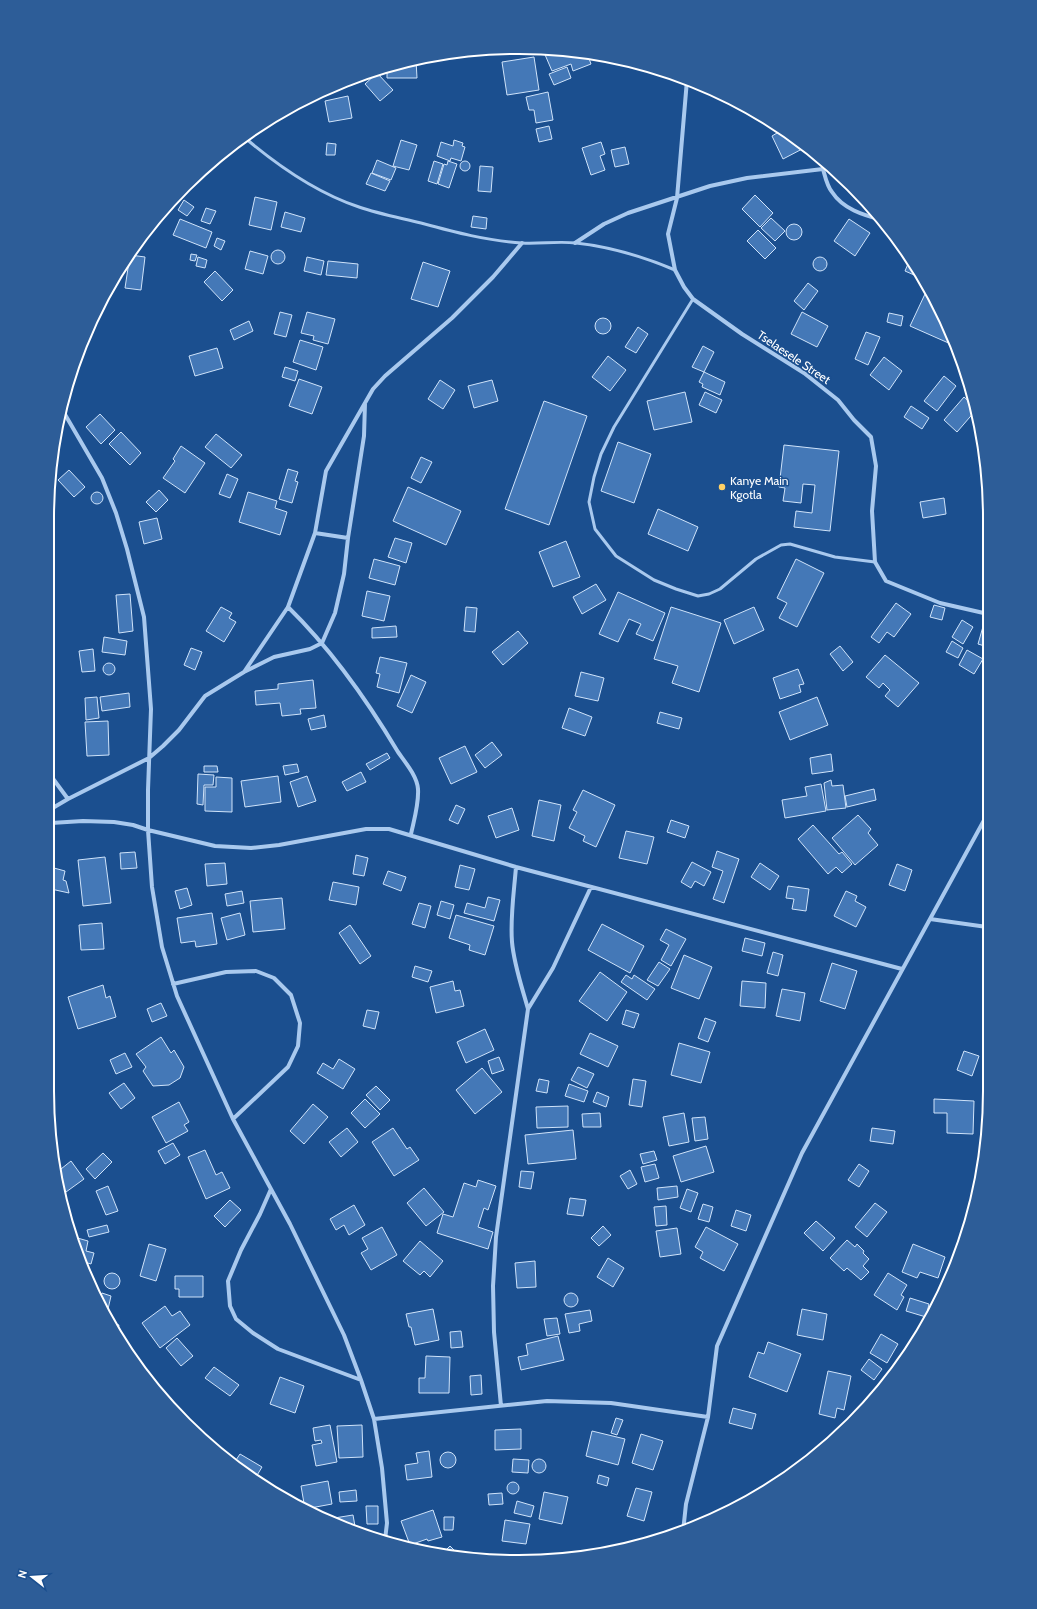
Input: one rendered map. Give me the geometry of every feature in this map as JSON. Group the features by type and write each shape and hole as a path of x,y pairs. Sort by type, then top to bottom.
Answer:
{"street":[{"name":"Tselaesele Street","path":"687,86 677,198 668,234 675,270 684,287 693,299 742,334 804,373 838,400 854,420 871,437 876,466 872,511 875,562 886,581 940,603 983,613"},
{"path":"575,243 604,224 628,213 710,186 747,178 823,169 831,192 843,206 872,217"},
{"path":"244,672 288,607 315,533 326,471 365,400 385,376 452,318 493,277 522,243"},
{"path":"54,807 150,758 168,741 205,696 244,672 274,658 310,649 322,643 335,613 344,574 348,538 361,458 365,400"},
{"path":"66,416 102,478 116,513 144,617 151,708 148,830 152,887 162,947 173,984 233,1119 290,1224 344,1335 374,1419 383,1476 387,1523 386,1535"},
{"path":"315,533 348,538"},
{"path":"288,607 322,643 376,714 412,775 418,788 416,808 410,834"},
{"path":"54,780 68,799"},
{"path":"54,823 83,820 114,822 132,825 215,846 251,848 280,845 366,829 389,829 410,834 516,868 902,969"},
{"path":"684,1524 686,1504 708,1417 717,1346 802,1153 983,822"},
{"path":"516,868 512,902 512,942 519,979 528,1009"},
{"path":"501,1406 494,1332 493,1286 496,1237 528,1009 553,968 591,887"},
{"path":"930,919 983,926"},
{"path":"173,984 226,972 256,971 274,978 291,995 300,1023 298,1046 288,1067 233,1119"},
{"path":"271,1189 241,1250 228,1281 230,1306 236,1319 253,1333 278,1348 306,1361 361,1380"},
{"path":"374,1419 547,1401 611,1403 708,1417"}],"lane":[{"path":"249,141 278,164 304,181 359,207 485,238 522,243 575,243 609,248 644,257 675,270"},
{"path":"693,299 614,427 601,454 594,477 589,502 595,528 616,556 654,580 698,596 709,594 720,589 756,559 781,545 790,544 835,557 875,562"}],"building":[{"path":"545,55 589,60 591,64 573,71 571,64 552,71"},
{"path":"534,57 539,90 507,95 502,62"},
{"path":"416,66 417,78 387,78 387,73"},
{"path":"567,67 571,78 554,85 549,74"},
{"path":"380,76 393,90 380,101 365,84 371,78"},
{"path":"548,92 553,120 536,123 534,110 529,110 526,97"},
{"path":"348,96 352,118 329,122 325,101"},
{"path":"549,126 552,139 539,142 536,129"},
{"path":"778,133 801,150 783,159 772,136"},
{"path":"401,140 417,145 409,170 393,166"},
{"path":"454,140 463,143 462,146 465,147 461,161 451,158 450,161 437,156 441,142 453,146"},
{"path":"601,142 605,154 600,156 605,170 591,175 582,148"},
{"path":"327,143 336,144 335,155 326,155"},
{"path":"625,147 629,164 615,167 611,150"},
{"path":"377,160 396,168 391,180 372,173"},
{"path":"434,161 443,164 437,184 428,181"},
{"path":"448,161 457,164 449,188 438,184 444,164 447,165"},
{"path":"463,161 467,161 469,162 469,170 463,171 460,168 460,164"},
{"path":"480,166 493,167 491,192 478,191"},
{"path":"371,173 390,181 385,191 366,184"},
{"path":"755,195 773,213 760,227 742,209"},
{"path":"255,197 277,202 271,230 249,225"},
{"path":"184,200 194,207 187,216 178,210"},
{"path":"206,208 216,211 210,224 201,221"},
{"path":"285,212 305,218 301,232 281,227"},
{"path":"473,216 487,218 486,229 471,227"},
{"path":"771,218 785,231 775,241 761,228"},
{"path":"180,219 212,232 206,248 173,235"},
{"path":"849,219 870,233 855,256 834,241"},
{"path":"794,224 801,229 802,232 797,239 794,240 787,235 786,232 791,225"},
{"path":"758,230 776,248 765,259 747,241"},
{"path":"217,238 225,241 221,250 214,246"},
{"path":"278,250 283,252 285,257 283,262 278,264 273,262 271,257 273,252"},
{"path":"250,251 268,256 263,274 245,269"},
{"path":"191,254 197,255 195,261 190,260"},
{"path":"135,256 145,257 141,290 125,288 128,266 132,260"},
{"path":"198,257 207,260 205,268 196,266"},
{"path":"307,257 324,261 321,275 304,271"},
{"path":"820,257 825,259 827,264 825,269 820,271 815,269 813,264 815,259"},
{"path":"328,261 358,264 357,278 326,275"},
{"path":"423,262 450,271 438,307 411,299"},
{"path":"908,264 914,275 905,271"},
{"path":"215,271 233,290 222,301 204,282"},
{"path":"808,283 818,291 804,310 794,301"},
{"path":"925,294 949,343 910,326"},
{"path":"280,312 292,315 286,337 274,334"},
{"path":"307,312 335,319 328,344 313,340 314,336 301,333"},
{"path":"802,312 828,326 817,347 791,334"},
{"path":"889,313 903,316 901,326 887,322"},
{"path":"600,318 606,318 611,323 609,332 606,334 600,334 595,329 595,323"},
{"path":"249,321 253,331 234,340 230,330"},
{"path":"638,327 648,334 636,353 625,347"},
{"path":"866,332 880,337 868,365 855,359"},
{"path":"300,340 323,347 316,370 293,362"},
{"path":"703,346 714,352 704,372 692,367"},
{"path":"217,348 223,368 195,376 189,356"},
{"path":"608,356 626,370 610,391 592,377"},
{"path":"884,357 902,371 889,390 870,375"},
{"path":"285,367 298,371 295,381 282,377"},
{"path":"704,372 725,382 720,395 702,387 703,384 699,382"},
{"path":"944,376 956,386 937,411 924,401"},
{"path":"299,379 322,387 312,414 289,406"},
{"path":"440,380 455,390 443,409 428,399"},
{"path":"492,380 498,401 474,408 468,386"},
{"path":"685,392 692,422 654,430 647,401"},
{"path":"705,392 722,400 716,413 699,405"},
{"path":"964,397 968,400 971,416 957,432 944,420"},
{"path":"544,401 587,416 549,525 505,509"},
{"path":"911,406 929,418 922,429 904,417"},
{"path":"100,414 115,430 101,444 86,427"},
{"path":"121,432 141,453 130,465 109,444"},
{"path":"216,434 242,455 231,468 205,447"},
{"path":"618,442 651,454 634,503 601,491"},
{"path":"784,445 839,451 830,531 794,527 796,511 812,513 815,485 803,484 801,503 783,501 785,488 779,487"},
{"path":"181,446 205,463 185,493 163,478 175,461 173,459"},
{"path":"421,457 432,462 421,483 411,478"},
{"path":"288,469 298,472 295,481 298,482 292,503 279,499"},
{"path":"69,470 85,487 74,497 58,480"},
{"path":"227,474 238,479 230,498 219,494"},
{"path":"408,487 461,511 446,545 393,521"},
{"path":"159,490 168,500 156,512 146,502"},
{"path":"95,492 99,492 103,498 99,504 95,504 91,500 91,496"},
{"path":"248,492 277,501 275,508 287,512 280,535 239,522"},
{"path":"944,498 946,514 923,518 920,502"},
{"path":"658,509 698,527 688,551 648,534"},
{"path":"157,518 162,539 144,544 139,522"},
{"path":"395,538 412,543 406,563 388,557"},
{"path":"566,541 580,577 553,587 539,552"},
{"path":"374,559 400,566 395,585 369,578"},
{"path":"796,559 824,573 797,627 779,618 787,603 777,598"},
{"path":"596,584 606,600 582,614 573,597"},
{"path":"367,591 390,596 384,621 362,616"},
{"path":"618,592 665,613 653,641 636,634 641,624 629,619 618,642 599,634"},
{"path":"130,594 133,631 119,633 116,595"},
{"path":"896,603 911,614 894,637 887,632 879,643 871,637"},
{"path":"934,605 945,608 942,620 930,617"},
{"path":"221,607 232,613 229,618 236,622 224,642 206,631"},
{"path":"466,607 477,608 475,632 464,631"},
{"path":"671,607 721,623 699,692 672,683 678,666 654,659"},
{"path":"754,607 764,630 734,644 724,620"},
{"path":"962,620 973,627 963,644 952,637"},
{"path":"396,626 397,637 372,638 372,628"},
{"path":"983,626 983,646 978,644"},
{"path":"518,631 528,643 503,665 492,652"},
{"path":"104,637 127,641 125,655 102,652"},
{"path":"952,641 963,648 958,658 946,652"},
{"path":"840,646 853,662 843,671 830,654"},
{"path":"191,648 202,652 195,670 184,665"},
{"path":"93,649 95,671 82,672 79,651"},
{"path":"967,650 983,659 974,674 959,665"},
{"path":"885,655 919,683 898,707 885,696 890,690 883,683 879,688 866,677"},
{"path":"380,657 407,663 399,693 377,687 380,674 376,673"},
{"path":"107,663 111,663 115,669 111,675 107,675 103,671 103,667"},
{"path":"798,669 804,684 799,685 801,692 780,699 773,678"},
{"path":"581,672 604,678 598,701 575,696"},
{"path":"411,675 426,682 412,713 397,706"},
{"path":"313,680 316,708 300,709 301,714 282,716 280,703 256,705 255,691 278,689 278,684"},
{"path":"129,693 130,707 102,711 100,697"},
{"path":"97,697 99,718 86,720 85,698"},
{"path":"817,697 828,725 790,740 779,712"},
{"path":"569,708 592,717 585,736 562,728"},
{"path":"660,712 682,718 679,729 657,723"},
{"path":"324,715 326,727 311,730 308,719"},
{"path":"108,721 109,755 87,756 85,722"},
{"path":"492,742 502,755 485,768 475,755"},
{"path":"465,746 477,772 451,784 439,758"},
{"path":"387,753 390,758 370,770 366,764"},
{"path":"831,754 833,771 812,774 810,758"},
{"path":"297,764 299,772 285,775 283,766"},
{"path":"204,766 217,766 218,772 204,772"},
{"path":"361,772 366,782 347,791 342,782"},
{"path":"198,774 214,775 213,785 204,785 203,805 197,804"},
{"path":"278,776 281,802 245,807 241,781"},
{"path":"307,776 316,801 298,807 290,782"},
{"path":"216,777 232,778 232,812 205,811 205,787 216,787"},
{"path":"831,780 832,786 843,785 846,808 827,810 824,783"},
{"path":"821,784 826,811 785,818 782,800 807,796 805,787"},
{"path":"874,789 876,800 847,807 845,796"},
{"path":"583,790 615,805 596,847 583,841 585,836 569,828 577,812 573,810"},
{"path":"539,800 561,805 554,841 532,836"},
{"path":"456,805 465,809 458,824 449,820"},
{"path":"512,808 519,830 496,838 488,816"},
{"path":"858,815 871,829 868,833 878,845 855,865 832,838"},
{"path":"671,820 689,826 685,838 667,832"},
{"path":"813,825 839,854 842,852 852,864 842,873 836,867 828,874 798,839"},
{"path":"626,831 654,837 647,864 619,858"},
{"path":"717,851 739,859 724,903 713,899 723,871 712,867"},
{"path":"135,852 137,868 121,869 120,853"},
{"path":"356,855 368,858 364,876 353,874"},
{"path":"105,857 111,903 83,906 78,860"},
{"path":"692,862 711,872 704,886 695,881 691,888 681,882"},
{"path":"225,863 227,884 207,886 205,864"},
{"path":"760,863 779,876 770,890 751,877"},
{"path":"897,864 912,870 905,891 889,885"},
{"path":"460,865 475,869 469,890 455,887"},
{"path":"54,868 65,871 63,880 66,881 69,893 54,890"},
{"path":"388,871 406,877 401,891 383,884"},
{"path":"333,882 359,887 356,905 329,900"},
{"path":"788,886 809,889 806,911 792,909 794,899 786,898"},
{"path":"187,888 192,905 180,909 175,891"},
{"path":"242,891 244,903 227,906 225,894"},
{"path":"846,891 857,896 855,901 866,907 856,927 834,916"},
{"path":"488,897 500,900 494,921 464,913 467,903 485,908"},
{"path":"282,898 285,929 253,932 250,901"},
{"path":"441,901 454,905 450,919 437,915"},
{"path":"419,903 431,906 425,928 412,924"},
{"path":"212,913 217,944 196,947 195,941 181,943 177,918"},
{"path":"240,913 245,935 227,940 221,918"},
{"path":"456,915 494,926 485,955 469,950 470,945 449,938"},
{"path":"102,923 104,949 81,950 79,925"},
{"path":"602,924 644,946 630,973 588,950"},
{"path":"350,925 371,956 360,964 339,933"},
{"path":"666,929 686,939 671,966 661,960 669,945 660,940"},
{"path":"745,938 765,943 762,956 742,951"},
{"path":"773,952 783,955 778,976 767,973"},
{"path":"684,955 712,967 699,999 671,988"},
{"path":"659,962 670,969 658,986 647,980"},
{"path":"832,963 857,971 845,1009 820,1001"},
{"path":"415,966 432,971 428,982 412,977"},
{"path":"600,972 627,992 607,1021 579,1001"},
{"path":"626,975 632,979 634,975 655,989 647,1000 621,982"},
{"path":"453,981 455,991 460,990 464,1006 436,1013 430,987"},
{"path":"742,981 766,983 765,1008 740,1006"},
{"path":"103,985 106,998 110,996 116,1017 78,1029 68,997"},
{"path":"782,989 805,993 800,1021 776,1016"},
{"path":"161,1003 167,1016 152,1022 147,1009"},
{"path":"367,1010 379,1012 375,1029 363,1026"},
{"path":"626,1010 639,1014 634,1028 622,1024"},
{"path":"705,1018 716,1022 708,1042 698,1038"},
{"path":"485,1029 494,1050 466,1063 457,1042"},
{"path":"590,1033 618,1046 608,1067 580,1054"},
{"path":"161,1037 171,1053 174,1050 184,1067 180,1078 169,1085 153,1086 143,1071 146,1067 136,1054"},
{"path":"679,1043 710,1052 701,1083 671,1075"},
{"path":"964,1051 979,1056 972,1076 957,1070"},
{"path":"125,1053 132,1067 116,1074 110,1060"},
{"path":"499,1057 504,1070 492,1074 488,1061"},
{"path":"339,1059 355,1069 343,1089 317,1073 323,1063 333,1069"},
{"path":"578,1067 594,1074 587,1088 571,1080"},
{"path":"482,1068 502,1092 475,1114 456,1090"},
{"path":"539,1079 549,1081 547,1093 536,1091"},
{"path":"633,1079 646,1081 642,1107 629,1105"},
{"path":"124,1083 135,1098 121,1109 109,1093"},
{"path":"569,1084 588,1091 584,1102 565,1096"},
{"path":"376,1086 390,1100 380,1110 366,1095"},
{"path":"597,1092 609,1097 606,1107 593,1102"},
{"path":"365,1099 380,1114 365,1128 351,1113"},
{"path":"934,1099 974,1101 973,1134 947,1133 947,1113 934,1113"},
{"path":"179,1102 189,1122 184,1125 188,1131 166,1143 152,1117"},
{"path":"313,1104 328,1117 304,1144 290,1131"},
{"path":"568,1106 568,1127 537,1128 536,1107"},
{"path":"600,1113 601,1127 583,1127 582,1114"},
{"path":"684,1113 689,1142 669,1146 663,1117"},
{"path":"705,1117 708,1139 695,1141 692,1118"},
{"path":"347,1128 358,1142 341,1157 329,1142"},
{"path":"393,1128 407,1149 410,1147 419,1160 394,1176 372,1142"},
{"path":"872,1128 895,1131 893,1144 870,1141"},
{"path":"573,1130 576,1159 528,1164 525,1135"},
{"path":"173,1143 180,1155 165,1164 158,1151"},
{"path":"706,1146 714,1172 681,1182 673,1156"},
{"path":"205,1150 216,1175 222,1172 230,1188 206,1199 188,1157"},
{"path":"654,1151 657,1160 643,1164 640,1154"},
{"path":"103,1153 112,1162 95,1179 86,1169"},
{"path":"71,1161 84,1179 66,1192 61,1169"},
{"path":"655,1164 659,1178 645,1182 641,1167"},
{"path":"859,1164 869,1171 859,1187 848,1180"},
{"path":"630,1170 637,1184 628,1189 620,1176"},
{"path":"521,1171 534,1172 531,1189 519,1187"},
{"path":"478,1180 496,1186 488,1210 484,1208 478,1227 493,1232 488,1249 437,1233 443,1214 453,1217 464,1183 476,1187"},
{"path":"108,1186 118,1211 106,1215 96,1191"},
{"path":"677,1186 678,1197 658,1200 657,1188"},
{"path":"424,1188 444,1212 426,1226 407,1203"},
{"path":"687,1189 698,1193 691,1212 680,1208"},
{"path":"570,1198 586,1200 583,1216 567,1214"},
{"path":"230,1200 241,1210 225,1227 214,1216"},
{"path":"875,1203 887,1212 867,1237 855,1227"},
{"path":"703,1204 713,1207 709,1222 698,1219"},
{"path":"354,1205 365,1225 349,1235 344,1225 336,1230 330,1219"},
{"path":"666,1206 667,1225 656,1226 654,1207"},
{"path":"736,1210 751,1215 746,1231 731,1226"},
{"path":"816,1221 835,1238 823,1251 804,1233"},
{"path":"107,1225 109,1232 89,1237 87,1230"},
{"path":"603,1226 611,1235 599,1246 591,1238"},
{"path":"382,1227 397,1255 371,1270 361,1253 368,1249 362,1238"},
{"path":"706,1227 738,1244 724,1271 700,1258 703,1252 695,1247"},
{"path":"677,1228 681,1254 660,1257 656,1231"},
{"path":"78,1238 88,1241 86,1251 94,1253 91,1264 87,1263"},
{"path":"847,1240 855,1247 857,1244 869,1259 863,1266 869,1272 861,1280 847,1268 844,1271 830,1258"},
{"path":"420,1241 443,1261 430,1277 424,1271 420,1275 403,1261"},
{"path":"149,1244 166,1249 156,1281 140,1276"},
{"path":"913,1244 945,1257 938,1278 920,1272 917,1278 902,1272"},
{"path":"608,1258 624,1268 613,1287 597,1277"},
{"path":"535,1261 536,1287 517,1288 515,1263"},
{"path":"112,1273 119,1278 120,1281 115,1288 112,1289 105,1284 104,1281 109,1274"},
{"path":"888,1273 907,1285 901,1295 904,1297 897,1310 874,1295"},
{"path":"175,1276 203,1276 203,1297 179,1297 179,1289 175,1289"},
{"path":"102,1293 111,1296 108,1308 102,1296"},
{"path":"571,1293 576,1295 578,1300 576,1305 571,1307 566,1305 564,1300 566,1295"},
{"path":"910,1298 929,1304 924,1317 906,1311"},
{"path":"165,1306 172,1316 180,1311 190,1325 160,1348 142,1323"},
{"path":"433,1309 439,1340 415,1345 406,1314"},
{"path":"802,1309 827,1314 823,1340 797,1335"},
{"path":"590,1310 592,1321 579,1324 580,1331 569,1333 565,1314"},
{"path":"557,1318 560,1334 547,1336 544,1319"},
{"path":"461,1331 463,1347 451,1348 450,1332"},
{"path":"881,1334 898,1344 887,1363 870,1353"},
{"path":"558,1336 564,1360 521,1370 518,1357 528,1355 526,1344"},
{"path":"177,1338 193,1356 181,1366 166,1348"},
{"path":"768,1342 801,1354 787,1392 749,1377 758,1352 764,1354"},
{"path":"426,1356 450,1357 449,1393 419,1393 419,1378 425,1378"},
{"path":"869,1359 882,1369 874,1380 861,1370"},
{"path":"214,1367 239,1385 230,1396 205,1378"},
{"path":"828,1371 851,1376 844,1410 837,1408 835,1418 819,1414"},
{"path":"481,1375 482,1394 471,1395 470,1376"},
{"path":"280,1377 304,1386 295,1413 270,1404"},
{"path":"733,1408 756,1414 752,1429 729,1423"},
{"path":"616,1418 623,1420 617,1435 611,1433"},
{"path":"330,1425 337,1462 316,1466 312,1445 322,1443 321,1440 315,1441 313,1428"},
{"path":"362,1425 363,1457 339,1458 337,1426"},
{"path":"521,1429 521,1449 495,1450 495,1430"},
{"path":"592,1431 625,1439 618,1465 586,1456"},
{"path":"641,1434 663,1441 653,1470 632,1463"},
{"path":"429,1451 432,1477 407,1480 405,1465 418,1463 416,1453"},
{"path":"445,1452 451,1452 456,1457 454,1466 451,1468 445,1468 440,1463 440,1457"},
{"path":"240,1454 262,1467 257,1475 236,1459"},
{"path":"513,1459 529,1460 528,1473 512,1472"},
{"path":"539,1459 544,1461 546,1466 544,1471 539,1473 534,1471 532,1466 534,1461"},
{"path":"599,1475 609,1478 607,1486 597,1483"},
{"path":"328,1481 332,1504 314,1507 304,1502 301,1486"},
{"path":"513,1482 517,1484 519,1488 517,1492 513,1494 509,1492 507,1488 509,1484"},
{"path":"636,1488 652,1492 644,1521 627,1516"},
{"path":"356,1490 357,1501 340,1502 339,1492"},
{"path":"544,1492 568,1497 562,1524 539,1519"},
{"path":"502,1493 503,1504 489,1505 488,1494"},
{"path":"517,1501 534,1506 531,1517 514,1513"},
{"path":"366,1506 378,1506 378,1524 367,1524"},
{"path":"433,1510 442,1537 428,1541 427,1539 415,1543 409,1541 401,1521"},
{"path":"353,1515 355,1525 341,1520 336,1518"},
{"path":"444,1517 454,1517 453,1530 444,1530"},
{"path":"505,1520 530,1524 526,1544 502,1541"},
{"path":"450,1546 454,1550 447,1549"}],"place":[{"name":"Kanye Main Kgotla","path":"722,487"}]}
